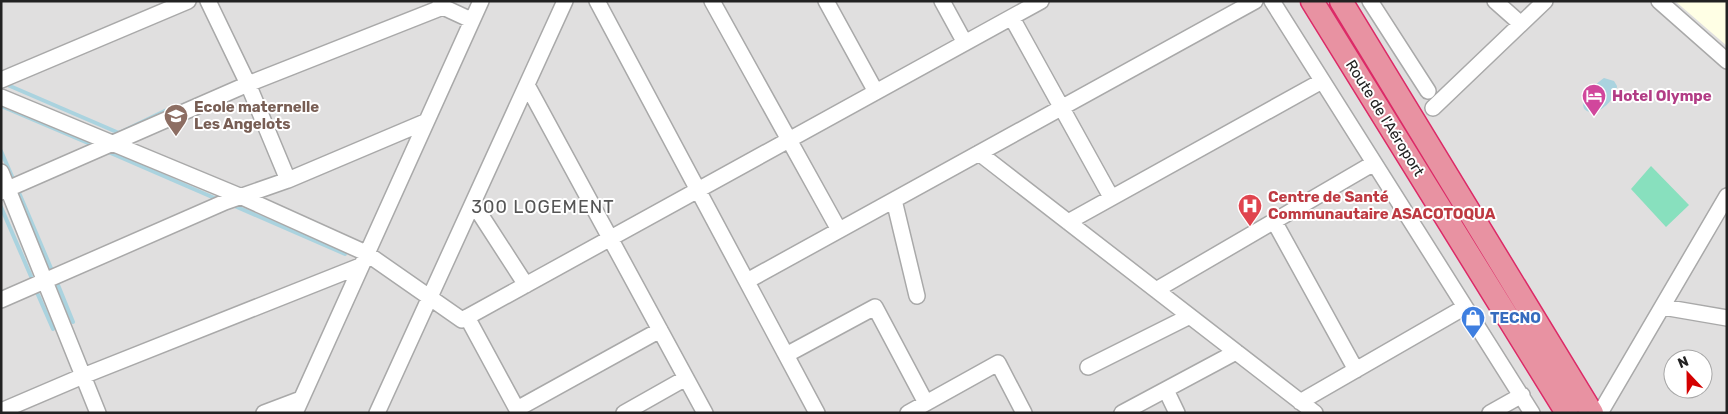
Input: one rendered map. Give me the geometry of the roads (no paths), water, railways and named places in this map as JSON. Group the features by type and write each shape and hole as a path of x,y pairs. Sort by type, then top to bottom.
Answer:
{"highway":[{"name":"Route de l'Aéroport","path":"1312,1 1567,413"},
{"name":"Route de l'Aéroport","path":"1341,1 1601,411"}],"street":[{"path":"1,80 188,1"},
{"path":"208,1 248,84 288,180"},
{"path":"264,413 299,408 366,252 481,1"},
{"path":"377,413 565,1"},
{"path":"597,1 817,413"},
{"path":"712,1 839,230"},
{"path":"826,1 876,92"},
{"path":"942,1 965,43"},
{"path":"1,97 242,197 366,252 462,320 1041,1"},
{"path":"747,281 1255,1"},
{"path":"1272,1 1532,413"},
{"path":"1370,1 1428,91"},
{"path":"1495,1 1521,24"},
{"path":"1433,108 1545,1"},
{"path":"1659,1 1727,61"},
{"path":"5,190 248,84 442,4 471,20"},
{"path":"1012,18 1111,197"},
{"path":"1068,222 1322,81"},
{"path":"526,86 705,413"},
{"path":"1,300 226,202 288,180 425,122"},
{"path":"979,153 1315,413"},
{"path":"1156,290 1374,163"},
{"path":"1,172 5,190 98,413"},
{"path":"1601,411 1727,196"},
{"path":"894,200 917,296"},
{"path":"473,203 526,285"},
{"path":"1274,222 1356,370"},
{"path":"1,411 83,376 360,266"},
{"path":"1300,402 1465,307"},
{"path":"1663,307 1727,318"},
{"path":"786,355 875,308 926,403"},
{"path":"1088,367 1190,316"},
{"path":"467,317 518,411 660,330"},
{"path":"1122,413 1236,352"},
{"path":"908,413 998,363 1024,413"},
{"path":"624,413 686,378"},
{"path":"1166,390 1177,413"},
{"path":"1490,413 1522,395"}],"water":[{"path":"1604,78 1614,81 1617,86 1614,95 1603,108 1594,112 1585,110 1583,106 1587,95"}],"waterway":[{"path":"3,83 119,133 171,108"},
{"path":"1,106 95,146"},
{"path":"1,151 14,181"},
{"path":"106,151 219,200"},
{"path":"17,188 53,273"},
{"path":"230,204 345,254"},
{"path":"1,207 33,281"},
{"path":"56,280 73,322"},
{"path":"35,288 53,329"}],"place":[{"name":"Hotel Olympe","path":"1594,117"},
{"name":"Ecole maternelle Les Angelots","path":"176,137"},
{"name":"Centre de Santé Communautaire ASACOTOQUA","path":"1250,227"},
{"name":"TECNO","path":"1473,339"}],"district":[{"name":"300 LOGEMENT","path":"543,207"}]}
